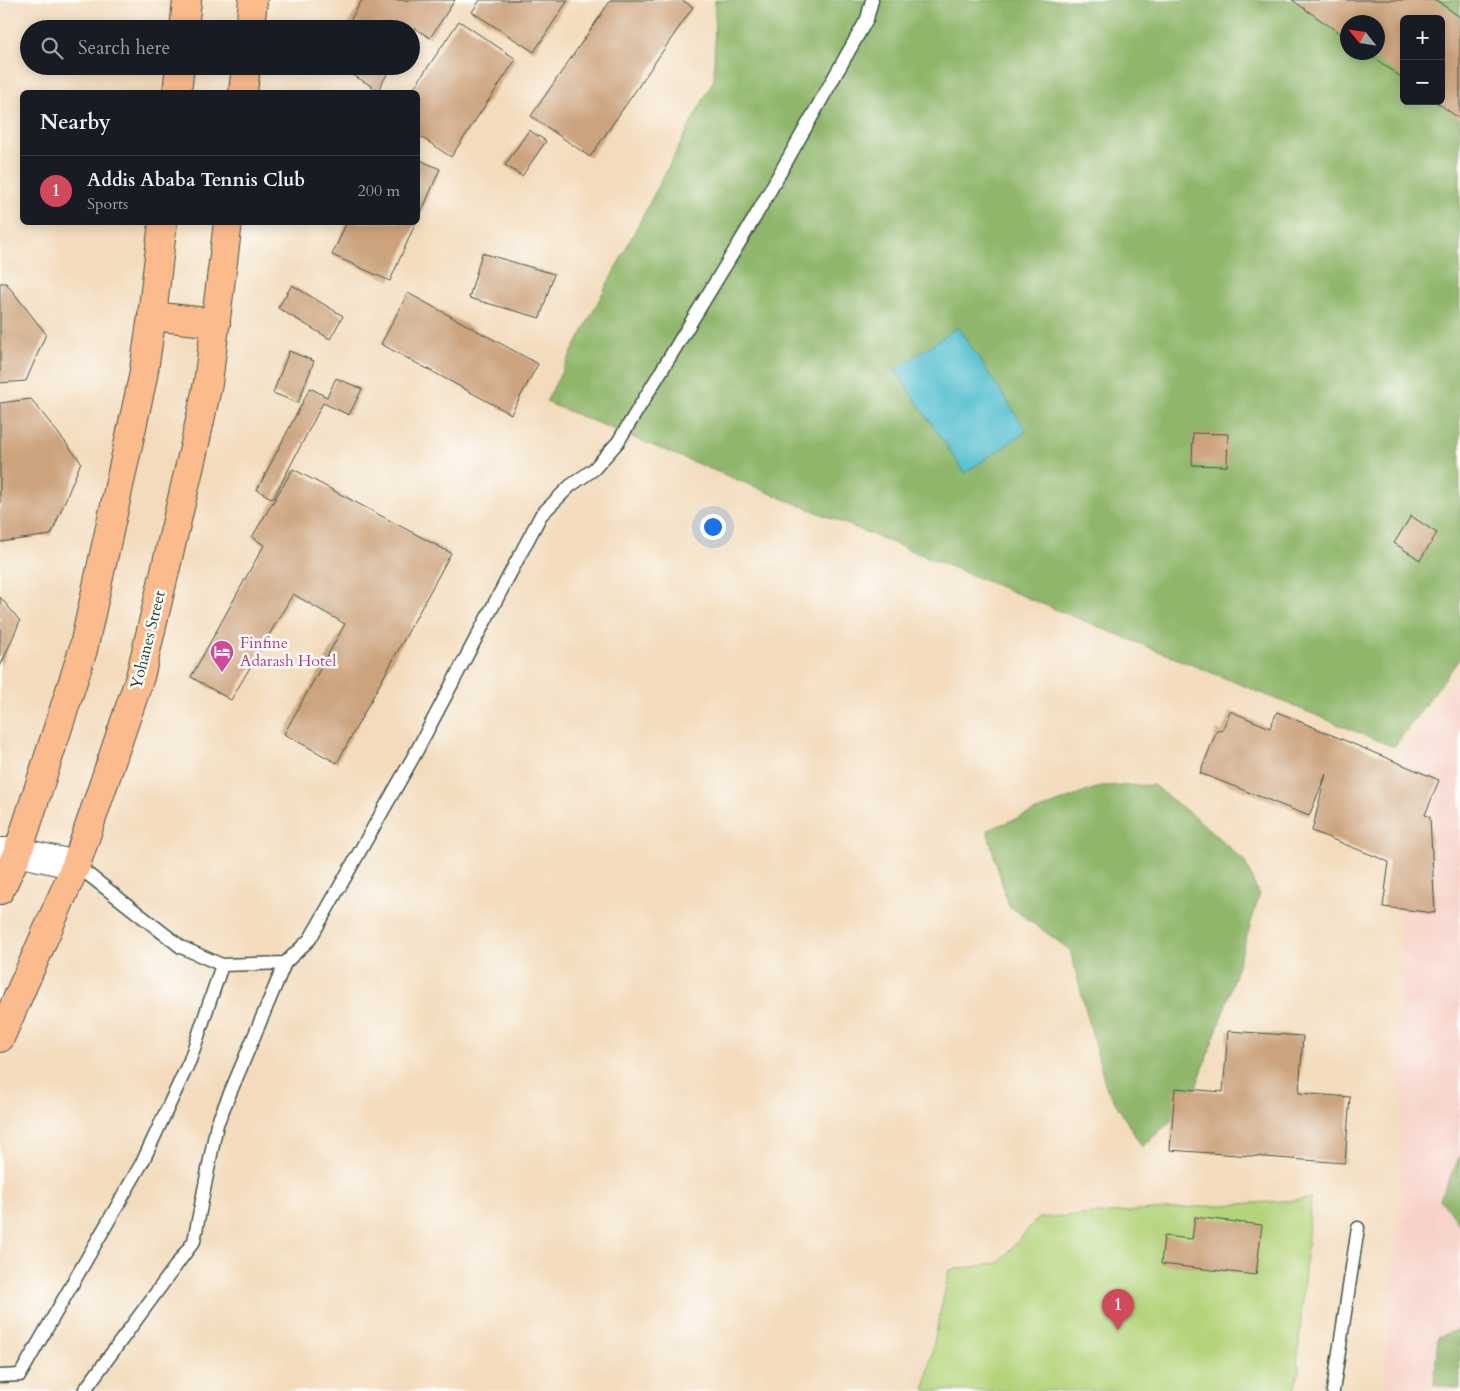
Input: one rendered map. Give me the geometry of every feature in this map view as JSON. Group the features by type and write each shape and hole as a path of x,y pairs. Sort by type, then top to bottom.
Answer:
{"main road":[{"path":"185,20 187,0"},
{"path":"251,20 253,0"},
{"path":"177,90 179,75"},
{"path":"242,90 245,75"},
{"path":"0,890 9,852 83,650 143,377 163,225"},
{"name":"Yohanes Street","path":"0,1038 76,865 140,677 208,383 228,225"},
{"path":"152,316 216,323"}],"street":[{"path":"9,852 76,865"}],"lane":[{"path":"84,1391 194,1241 217,1124 285,963 310,938 415,754 541,515 570,486 594,469 618,442 755,218 867,19 872,0"},
{"path":"76,865 181,947 222,965 285,963"},
{"path":"0,1376 20,1376 143,1161 190,1060 222,965"},
{"path":"1333,1391 1358,1228"}],"shaded area":[{"path":"1460,677 1460,1391 1383,1391 1401,1186 1401,756"}],"green space":[{"path":"715,0 1460,0 1460,658 1394,747 546,402 714,79"},
{"path":"1153,785 1201,822 1245,862 1259,896 1225,1007 1190,1104 1142,1147 1106,1087 1070,950 1008,905 987,830 1101,786"},
{"path":"1460,1156 1460,1225 1440,1199"},
{"path":"1311,1199 1297,1365 1300,1366 1294,1391 924,1391 949,1270 999,1263 1038,1218"},
{"path":"1460,1329 1460,1389 1434,1384 1438,1337"}],"water":[{"path":"958,327 1027,431 965,473 895,370"}],"building":[{"path":"362,0 455,0 430,38 420,31 420,20 350,20"},
{"path":"480,0 568,0 534,52 472,12"},
{"path":"611,0 682,0 693,7 590,157 531,116"},
{"path":"1292,0 1436,0 1460,17 1460,119 1441,105 1445,105 1445,15 1400,15 1400,76 1377,60 1385,60 1385,15 1340,15 1340,33"},
{"path":"459,21 516,59 451,157 420,136 420,90 412,90"},
{"path":"353,75 387,75 378,90"},
{"path":"529,130 546,141 522,176 505,165"},
{"path":"420,160 440,169 420,215"},
{"path":"346,225 415,225 390,281 332,255"},
{"path":"482,253 554,274 540,318 469,298"},
{"path":"0,283 6,283 46,334 26,381 0,383"},
{"path":"292,285 343,316 330,339 278,308"},
{"path":"408,293 538,364 511,414 381,344"},
{"path":"289,351 314,361 298,403 273,393"},
{"path":"336,378 362,389 349,415 323,403 273,499 257,490 310,388 327,397"},
{"path":"31,399 81,462 51,535 0,542 0,403"},
{"path":"1193,433 1228,434 1227,466 1192,465"},
{"path":"293,469 451,553 337,763 284,734 345,624 293,594 231,700 191,677 264,545 252,537"},
{"path":"1411,516 1437,533 1420,560 1394,543"},
{"path":"0,597 20,621 0,667"},
{"path":"1230,711 1270,728 1277,712 1439,780 1425,815 1430,817 1435,913 1383,907 1389,862 1312,831 1326,774 1309,816 1200,773 1217,730 1222,731"},
{"path":"1228,1031 1303,1036 1299,1093 1350,1097 1345,1163 1170,1150 1175,1088 1223,1092"},
{"path":"1195,1217 1262,1225 1256,1275 1161,1264 1164,1236 1192,1239"}],"place":[{"name":"Finfine Adarash Hotel","path":"222,673"},
{"name":"Addis Ababa Tennis Club","path":"1118,1330"}]}
